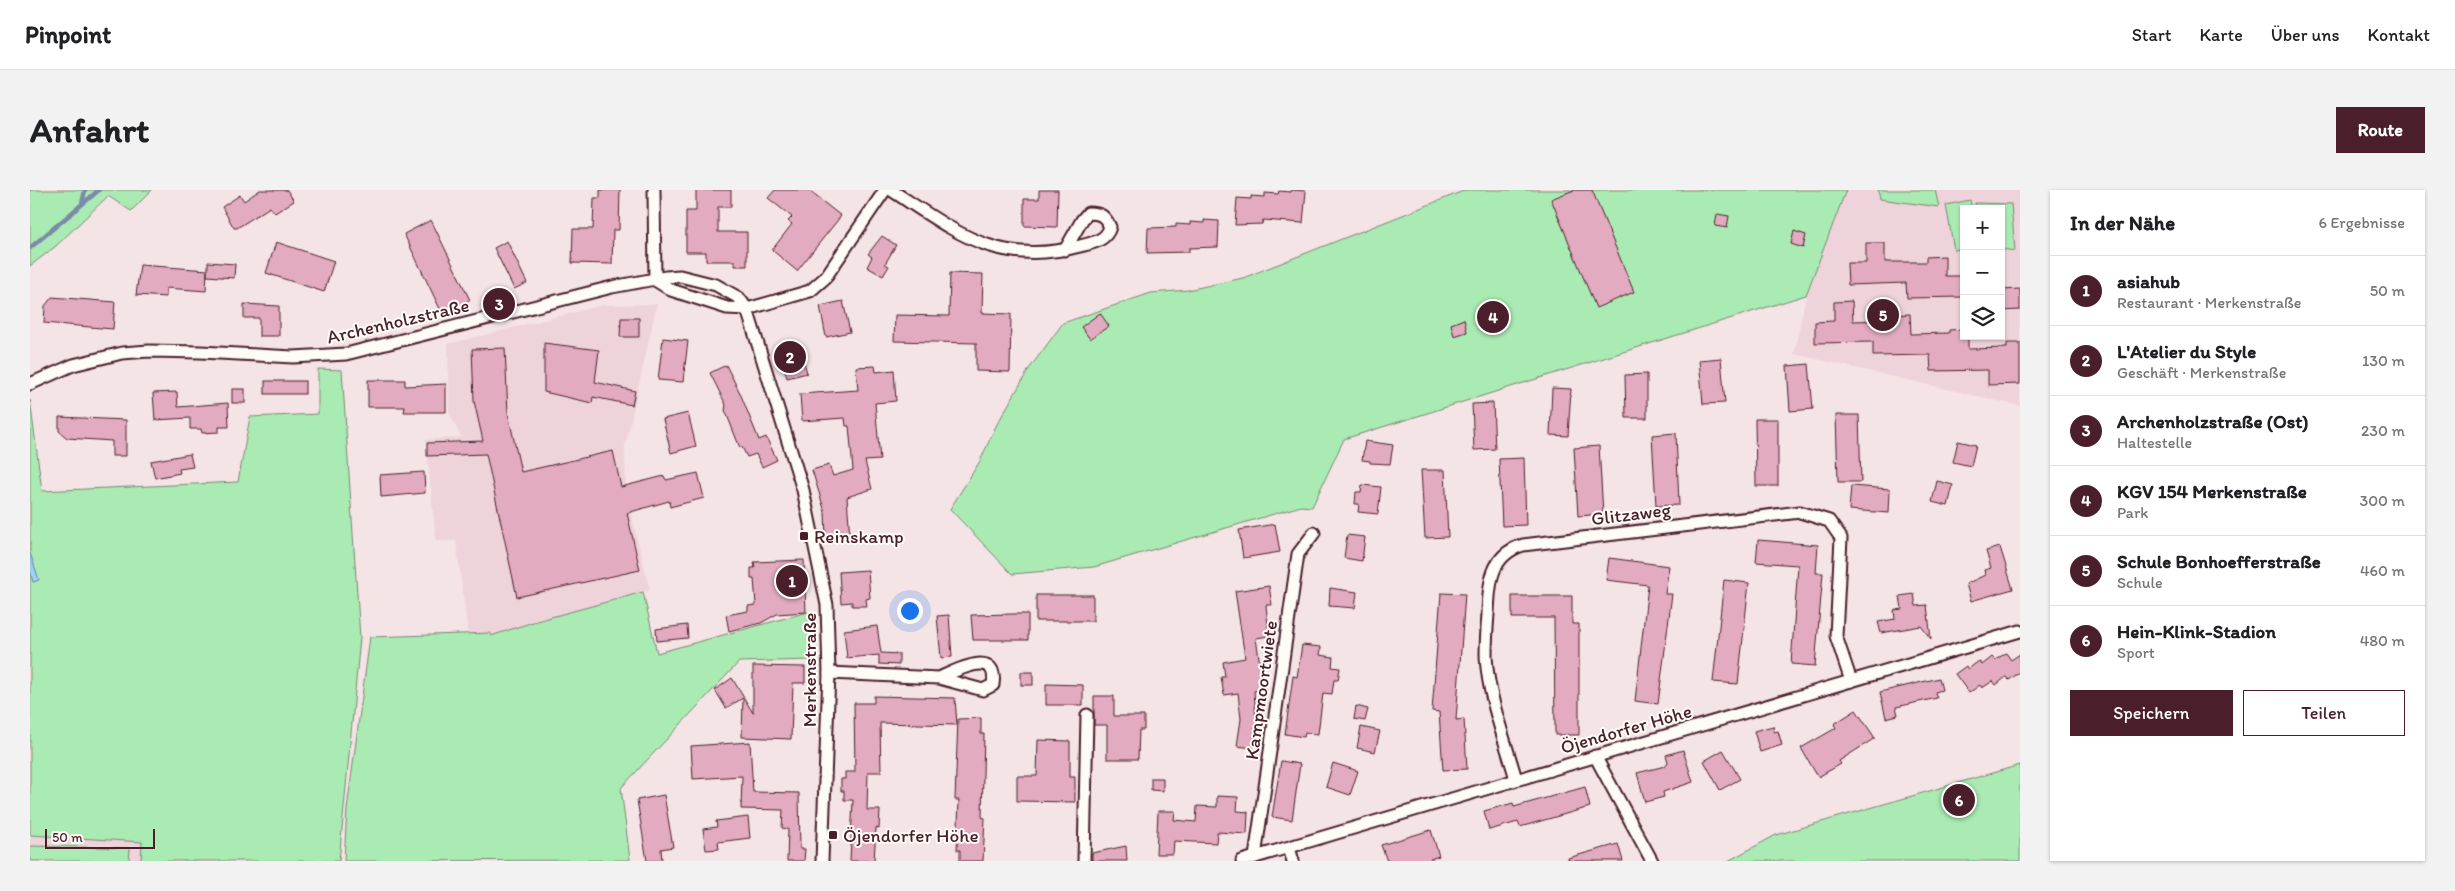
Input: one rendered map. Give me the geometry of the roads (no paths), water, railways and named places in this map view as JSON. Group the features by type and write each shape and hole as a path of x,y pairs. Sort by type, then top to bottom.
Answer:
{"street":[{"path":"654,190 654,280 672,290 727,308 746,309 810,291 825,278 886,190"},
{"path":"891,190 963,236 992,248 1015,253 1041,254 1065,250"},
{"name":"Archenholzstraße","path":"30,384 73,365 122,353 200,352 293,357 346,354 612,287 680,276 703,280 740,298 746,309"},
{"name":"Merkenstraße","path":"746,309 807,507 827,606 829,674 822,861"},
{"name":"Glitzaweg","path":"1516,779 1491,688 1486,656 1489,584 1496,562 1513,548 1523,545 1800,512 1829,521 1841,538 1836,636 1851,681"},
{"name":"Kampmoortwiete","path":"1255,857 1298,554 1314,533"},
{"name":"Öjendorfer Höhe","path":"1242,861 2020,631"},
{"path":"829,674 939,678"},
{"path":"1084,861 1087,716"},
{"path":"1595,756 1652,861"},
{"path":"1289,848 1293,861"}],"water":[{"path":"30,553 39,580 33,582 30,570"}],"waterway":[{"path":"82,204 85,190"},
{"path":"30,248 99,190"}],"place":[{"name":"Archenholzstraße (Ost)","path":"499,304"},
{"name":"Schule Bonhoefferstraße","path":"1883,315"},
{"name":"KGV 154 Merkenstraße","path":"1493,317"},
{"name":"L'Atelier du Style","path":"790,357"},
{"name":"Reinskamp","path":"804,536"},
{"name":"asiahub","path":"792,581"},
{"name":"Hein-Klink-Stadion","path":"1959,800"},
{"name":"Öjendorfer Höhe","path":"833,835"}]}
